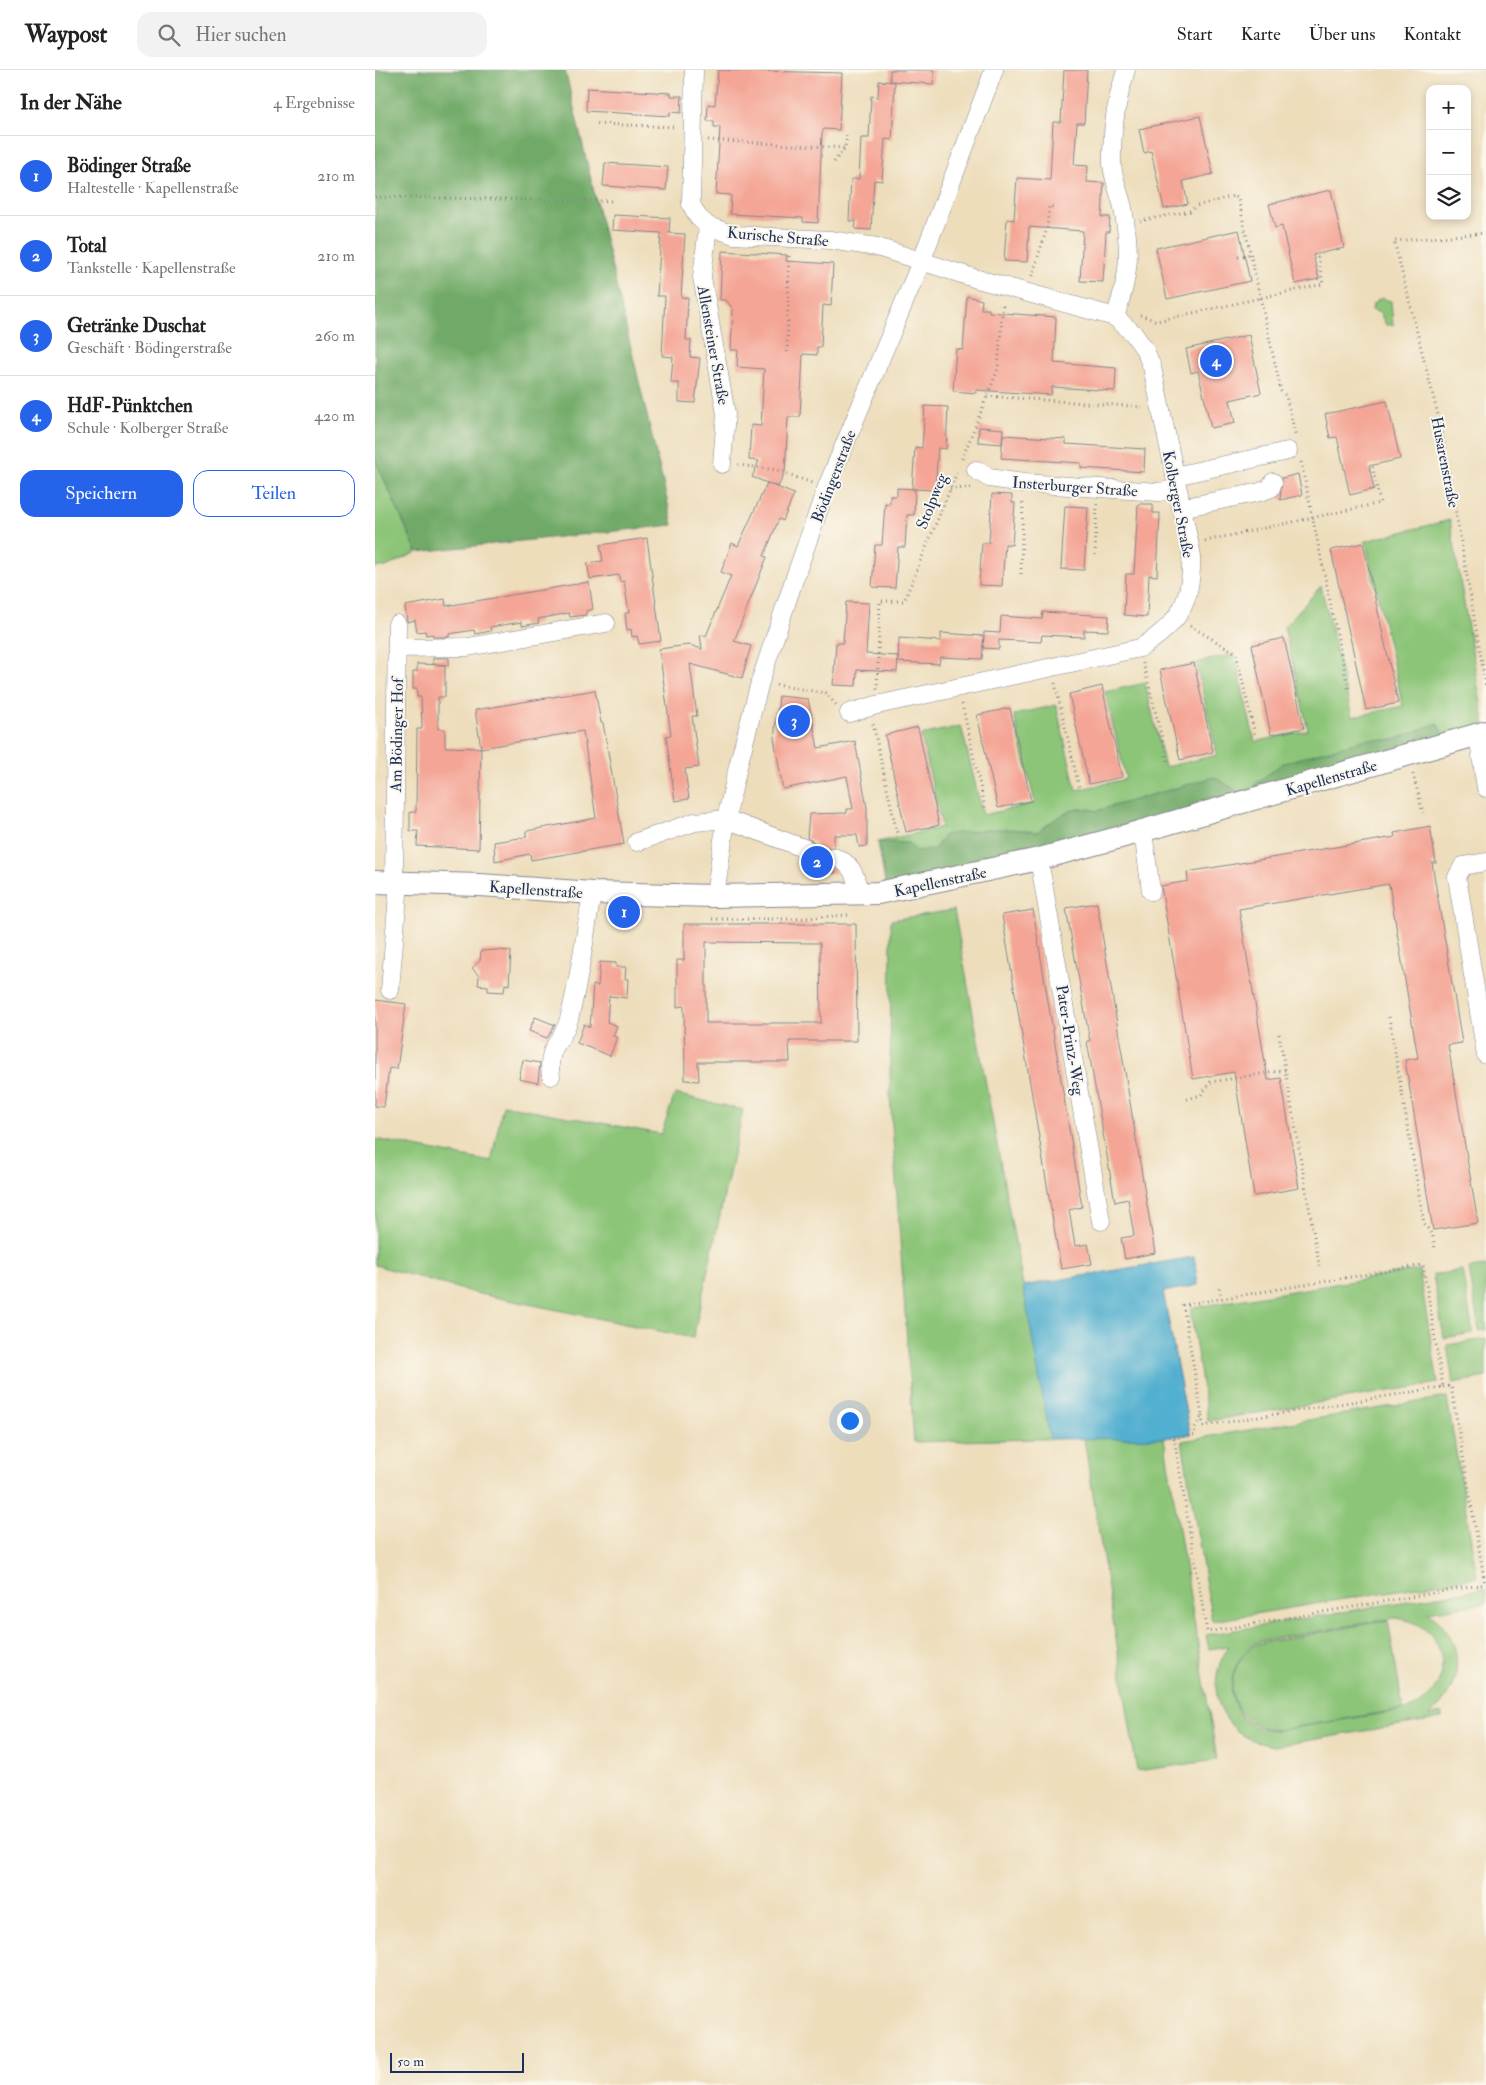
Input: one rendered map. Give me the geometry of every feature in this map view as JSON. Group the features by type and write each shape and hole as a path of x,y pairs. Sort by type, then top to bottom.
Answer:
{"main road":[{"name":"Kapellenstraße","path":"389,882 592,893 715,896 857,905 901,890 1039,859 1143,832 1482,734"}],"street":[{"name":"Kurische Straße","path":"693,70 691,204 698,218 708,226 734,235 830,240 877,247 921,262"},
{"name":"Bödingerstraße","path":"715,896 727,819 739,762 760,682 826,489 921,262 994,70"},
{"path":"1115,317 1124,289 1129,258 1125,224 1112,166 1112,131 1126,70"},
{"name":"Allensteiner Straße","path":"708,226 702,276 726,414 722,464"},
{"name":"Kolberger Straße","path":"849,713 958,687 1140,648 1162,635 1176,618 1188,596 1191,573 1189,545 1161,408 1152,367 1145,350 1133,333 1115,317 921,262"},
{"name":"Insterburger Straße","path":"976,470 989,478 1024,483 1159,492 1176,483 1295,450"},
{"path":"1181,508 1260,492 1271,488 1273,482"},
{"path":"398,648 468,647 606,622"},
{"name":"Am Bödinger Hof","path":"390,990 389,882 398,648 397,624"},
{"path":"1482,734 1486,788"},
{"path":"637,842 695,822 727,819 806,849"},
{"path":"1143,832 1151,891"},
{"path":"834,857 847,862 853,871 857,905"},
{"name":"Pater-Prinz-Weg","path":"1039,859 1101,1222"},
{"path":"1486,862 1463,866 1457,877 1486,1055"},
{"path":"551,1076 549,1059 568,1022 578,983 592,893"}],"path":[{"path":"597,124 845,148"},
{"path":"834,162 845,148 847,135"},
{"path":"1125,224 1190,211 1196,206 1234,196 1238,198 1281,391 1287,396 1295,450 1312,518 1349,692"},
{"path":"375,197 615,201"},
{"path":"1027,291 1047,228 1049,206 1053,207"},
{"name":"Husarenstraße","path":"1486,233 1394,241 1441,427 1486,686"},
{"path":"787,352 790,238"},
{"path":"1140,314 1157,321 1323,284 1317,253"},
{"path":"1238,257 1251,254"},
{"name":"Stolpweg","path":"873,706 880,601 904,601 998,369 1004,286"},
{"path":"987,396 1026,397 1161,408"},
{"path":"722,464 777,470 826,489"},
{"path":"1189,545 1380,503 1372,464"},
{"path":"1021,574 1024,483"},
{"path":"1095,556 1098,488"},
{"path":"1176,618 1236,653 1255,735"},
{"path":"1140,648 1167,762"},
{"path":"1051,667 1079,787"},
{"path":"760,682 826,694 839,709 849,713"},
{"path":"958,687 985,808"},
{"path":"873,706 897,833"},
{"path":"1413,774 1423,813"},
{"path":"712,919 792,919 857,905"},
{"path":"1389,1017 1425,1223 1433,1236 1435,1250"},
{"path":"1279,1034 1320,1270"},
{"path":"1187,1099 1201,1095 1211,1082 1285,1070"},
{"path":"1202,1416 1193,1429 1195,1435 1174,1438 1207,1632 1486,1584 1451,1386 1203,1426 1202,1416 1183,1305 1423,1265 1443,1387"},
{"path":"1219,1288 1221,1298"}],"green space":[{"path":"375,70 565,70 673,525 417,552 375,459"},
{"path":"1381,298 1391,301 1393,325 1386,325 1380,313 1372,310 1373,304"},
{"path":"375,459 417,552 386,567 375,567"},
{"path":"1450,520 1485,728 886,887 878,842 942,827 921,735 961,726 983,815 1035,803 1014,715 1056,705 1076,790 1126,779 1105,692 1145,683 1165,767 1217,755 1196,663 1234,654 1255,742 1308,730 1284,627 1321,586 1352,717 1403,706 1365,541"},
{"path":"1437,723 1446,739 1258,791 1255,784 1283,763 1367,739 1394,740"},
{"path":"1214,777 1236,790 1239,796 886,887 878,842 908,843 917,851 935,849 944,835 1001,829 1037,832 1072,811 1088,809 1096,811"},
{"path":"954,910 1023,1286 1194,1257 1198,1285 1163,1292 1190,1434 1164,1438 1217,1760 1137,1771 1084,1438 914,1442 890,1095 891,920"},
{"path":"675,1094 743,1110 693,1338 475,1293 375,1265 375,1139 491,1162 503,1105 661,1134"},
{"path":"1486,1266 1486,1330 1479,1331 1469,1268"},
{"path":"1419,1270 1438,1383 1208,1421 1190,1308"},
{"path":"1462,1270 1473,1333 1444,1338 1433,1275"},
{"path":"1486,1339 1486,1377 1453,1383 1447,1345"},
{"path":"1447,1397 1477,1577 1212,1621 1182,1441"},
{"path":"1486,1588 1486,1603 1428,1612 1443,1627 1452,1640 1456,1652 1457,1664 1452,1687 1446,1698 1429,1716 1442,1714 1442,1718 1275,1746 1257,1742 1241,1734 1221,1710 1217,1695 1217,1679 1220,1662 1229,1646 1209,1649 1206,1635","holes":["1394,1618 1413,1622 1427,1631 1436,1643 1441,1658 1441,1672 1436,1687 1425,1700 1409,1709 1280,1730 1403,1709 1388,1620 1257,1644 1239,1662 1234,1673 1232,1684 1235,1667 1244,1653 1257,1642","1233,1693 1238,1708 1246,1718 1268,1729 1279,1730 1261,1729 1248,1722 1238,1711 1233,1698"]}],"water":[{"path":"1194,1257 1198,1285 1163,1292 1190,1434 1164,1438 1050,1439 1023,1286"}],"building":[{"path":"718,70 842,73 839,130 824,129 822,133 818,223 803,222 803,218 730,214 731,195 716,194 720,127 714,127 714,121 707,121 708,104 715,105"},
{"path":"890,70 934,70 933,84 890,81"},
{"path":"1064,70 1087,70 1084,123 1077,123 1074,165 1088,166 1087,182 1104,183 1102,217 1110,217 1109,232 1106,232 1103,282 1080,281 1083,231 1029,227 1027,262 1004,261 1007,219 1014,220 1017,178 1050,180 1053,122 1061,122"},
{"path":"879,81 895,82 892,140 885,139 882,181 874,180 871,230 855,229 856,221 849,221 851,179 859,179 861,138 869,138 871,96 878,97"},
{"path":"587,88 671,93 671,96 682,96 681,113 670,112 670,116 586,111"},
{"path":"1200,116 1213,174 1183,181 1188,204 1164,209 1151,151 1144,153 1139,129"},
{"path":"605,163 668,167 666,190 603,186"},
{"path":"1331,190 1344,248 1313,255 1319,279 1295,284 1282,226 1275,228 1269,204"},
{"path":"613,215 670,218 669,233 685,234 681,297 688,298 686,340 691,340 690,357 700,358 695,403 679,402 679,383 671,383 673,357 662,356 665,296 657,296 661,233 612,230"},
{"path":"1239,230 1250,281 1167,299 1156,248"},
{"path":"722,251 787,255 786,261 833,264 831,306 823,305 821,347 817,347 817,355 803,354 800,417 788,417 785,472 778,487 752,477 759,461 749,460 751,425 761,426 764,369 737,367 738,350 731,350 733,309 726,300 720,300"},
{"path":"967,296 982,300 981,309 989,309 989,312 1056,317 1054,363 1116,368 1115,391 1052,387 1051,395 976,390 976,393 953,391 956,349 963,350"},
{"path":"1249,335 1261,393 1230,400 1235,423 1211,428 1198,371 1191,373 1186,349"},
{"path":"1387,401 1400,459 1369,466 1374,489 1350,495 1337,437 1330,438 1325,414"},
{"path":"925,406 948,407 946,449 938,448 935,490 912,489 915,447 922,448"},
{"path":"979,427 1003,429 1002,444 978,442"},
{"path":"1003,435 1066,439 1066,444 1145,449 1144,472 1081,468 1081,463 1001,458"},
{"path":"1298,474 1302,495 1280,500 1282,478"},
{"path":"767,483 794,494 783,521 779,519 764,556 767,557 734,641 751,646 742,678 690,664 697,716 692,716 699,767 685,769 689,799 675,801 666,736 671,735 659,649 689,645 702,649 700,634 706,636 731,576 721,572 732,543 738,546"},
{"path":"897,488 915,489 914,515 907,515 905,547 898,547 895,588 872,587 875,545 882,545 885,503 890,504 890,496 897,496"},
{"path":"992,494 1012,495 1012,503 1015,503 1012,545 1005,544 1002,586 979,585 982,543 989,543"},
{"path":"1138,504 1153,504 1153,513 1160,513 1157,576 1149,575 1147,617 1124,615 1126,574 1134,574"},
{"path":"1065,506 1088,507 1084,570 1061,569"},
{"path":"647,538 661,641 639,644 637,636 632,637 631,629 627,630 625,613 629,613 624,581 620,582 619,575 590,579 587,563 603,561 600,545"},
{"path":"1363,543 1398,703 1366,710 1331,550"},
{"path":"589,582 593,609 586,611 586,615 570,617 569,613 538,619 539,623 522,626 522,622 490,627 491,631 475,634 474,630 449,634 449,637 433,637 433,634 426,635 425,631 417,632 415,620 407,622 405,606 445,599 446,606"},
{"path":"846,602 869,603 866,654 898,656 897,672 857,670 856,686 833,685 836,643 843,643"},
{"path":"1043,612 1109,616 1108,631 1084,630 1084,637 1042,635 1041,642 999,640 999,649 983,648 984,632 1000,633 1001,616 1042,619"},
{"path":"941,633 984,636 982,659 940,657 939,664 898,662 899,638 941,641"},
{"path":"1284,638 1304,728 1271,735 1252,645"},
{"path":"433,658 449,658 449,665 433,664"},
{"path":"1194,663 1213,752 1180,760 1160,670"},
{"path":"417,664 445,665 445,697 438,697 438,729 445,729 445,747 481,748 479,849 417,846 418,831 410,831 410,812 416,812 417,729 422,729 421,697 417,697 417,689 413,689 413,672 417,672"},
{"path":"1102,686 1122,777 1089,784 1069,694"},
{"path":"595,690 601,723 603,723 624,844 531,860 530,854 495,861 494,842 526,837 526,831 596,818 583,731 481,748 475,710"},
{"path":"779,696 808,699 818,748 855,741 867,808 867,846 859,847 857,835 834,835 834,847 827,849 823,858 826,864 835,869 835,873 807,873 807,859 813,857 817,848 814,842 807,838 809,814 847,813 847,809 853,809 847,776 783,789 774,738"},
{"path":"1010,708 1031,801 998,808 977,715"},
{"path":"918,727 939,825 906,832 885,735"},
{"path":"1430,826 1436,863 1432,863 1462,1043 1448,1045 1478,1223 1433,1230 1405,1060 1418,1058 1389,884 1239,909 1268,1080 1281,1078 1299,1188 1254,1196 1234,1072 1193,1079 1161,886 1188,881 1187,872 1395,837 1394,833"},
{"path":"1097,903 1155,1253 1125,1259 1121,1238 1134,1236 1128,1199 1115,1202 1087,1041 1090,1041 1066,908"},
{"path":"1033,910 1082,1207 1069,1210 1075,1246 1088,1244 1092,1264 1061,1269 1002,915"},
{"path":"684,924 856,924 857,1041 789,1041 790,1062 698,1062 699,1081 685,1080 684,1006 677,1007 677,960 684,960","holes":["706,942 820,943 821,1023 706,1023"]},
{"path":"481,951 511,951 509,985 505,984 504,992 488,991 488,986 478,985 479,976 472,968 480,961"},
{"path":"600,962 616,963 616,967 626,967 625,979 628,979 627,998 609,996 607,1022 617,1026 613,1036 617,1037 610,1056 577,1043 584,1024 590,1027 593,985 598,986"},
{"path":"375,1000 406,1004 397,1069 389,1068 384,1107 375,1106"},
{"path":"535,1017 555,1025 547,1038 529,1031"},
{"path":"523,1060 540,1063 538,1083 519,1079"}],"tunnel":[{"path":"806,849 834,857"}],"place":[{"name":"HdF-Pünktchen","path":"1216,361"},
{"name":"Getränke Duschat","path":"794,721"},
{"name":"Total","path":"817,862"},
{"name":"Bödinger Straße","path":"624,912"}]}
